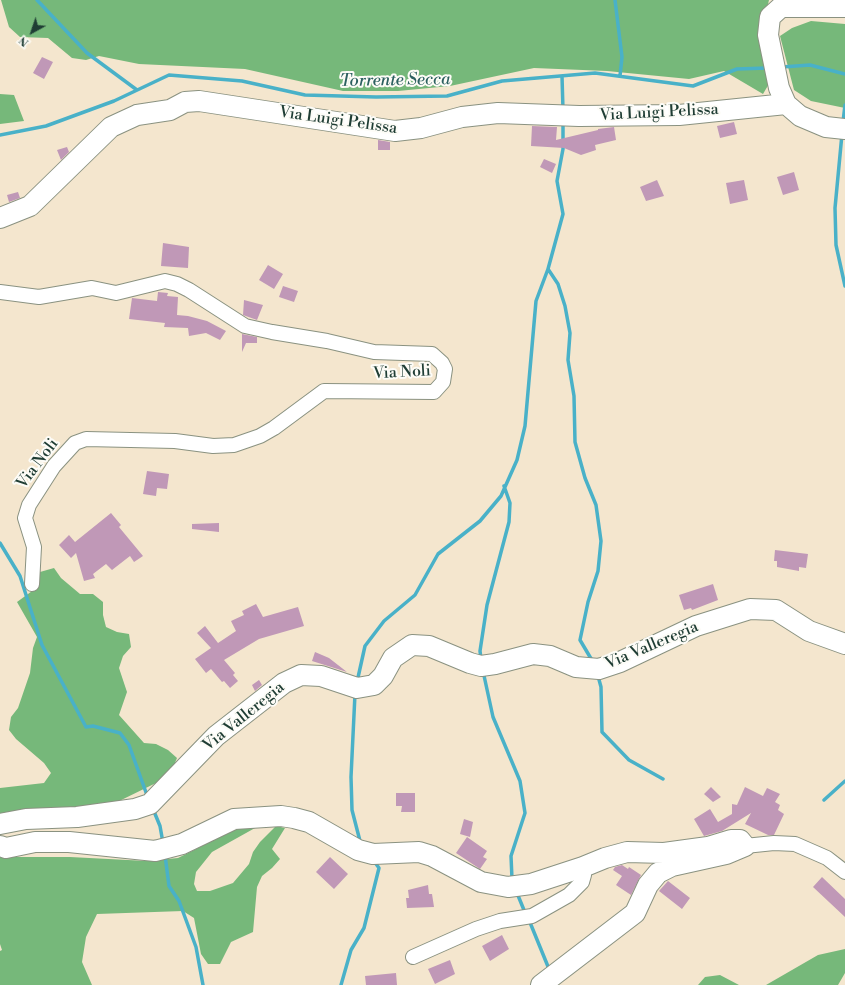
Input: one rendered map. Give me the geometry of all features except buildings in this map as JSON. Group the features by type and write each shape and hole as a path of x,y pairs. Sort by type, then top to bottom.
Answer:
{"street":[{"path":"845,6 781,7 770,17 768,35 783,96 800,116 826,127 845,129"},
{"name":"Via Luigi Pelissa","path":"0,218 30,206 111,127 137,115 170,110 185,102 199,101 395,131 422,128 462,117 498,113 579,116 679,115 783,96"},
{"name":"Via Noli","path":"0,292 39,298 92,288 116,293 165,281 177,284 189,290 245,326 327,341 374,352 432,354 442,363 445,370 443,382 434,392 324,391 274,428 260,436 234,445 213,446 175,441 86,439 75,443 54,466 28,505 25,518 34,547 32,584"},
{"name":"Via Valleregia","path":"0,824 26,819 77,816 135,809 150,804 216,736 284,683 301,675 322,676 357,688 374,685 383,676 393,658 412,645 429,646 470,664 481,666 533,654 550,656 576,667 599,669 620,662 696,626 750,609 776,610 809,631 845,644"},
{"path":"0,846 6,848 35,842 69,842 155,851 182,844 234,819 282,816 309,822 358,850 373,854 419,852 439,859 481,882 508,887 531,884 605,858 627,852 664,854 708,847 731,840 740,840 745,846"},
{"path":"541,985 634,913 648,885 658,873 672,866 726,854 745,846 774,843 794,844 827,858 845,872"},
{"path":"413,957 476,928 500,921 532,916 569,894 582,882 584,875 583,867"}],"green space":[{"path":"1,0 769,0 762,29 770,82 763,94 724,71 689,79 607,71 534,68 450,86 398,91 343,91 245,69 139,64 99,56 86,60 72,58 48,38 20,37 9,27"},
{"path":"811,21 845,24 845,108 811,101 794,90 780,36 792,28"},
{"path":"0,94 14,95 24,121 0,124"},
{"path":"54,568 61,578 80,594 93,594 103,602 103,615 106,627 117,632 129,634 131,647 123,656 119,668 127,692 119,715 144,743 156,744 168,750 177,758 174,765 156,783 109,806 0,816 0,788 44,783 51,773 44,763 16,739 9,730 11,717 18,708 30,673 33,648 37,637 17,602 39,586 40,572"},
{"path":"250,822 255,828 212,852 196,872 194,884 197,891 210,891 233,883 249,864 253,852 260,842 276,826 285,828 272,849 280,859 262,876 257,887 253,932 231,942 220,964 208,964 201,954 194,918 183,911 97,914 86,937 82,962 92,985 0,985 0,951 2,950 0,944 0,857 70,857 147,861 178,858"},
{"path":"845,949 845,973 838,985 766,985 818,955"},
{"path":"720,975 739,985 698,985 705,977"}],"waterway":[{"path":"37,0 87,53 137,90"},
{"path":"615,0 622,57 620,76"},
{"name":"Torrente Secca","path":"782,67 810,65 845,74"},
{"name":"Torrente Secca","path":"0,135 46,126 114,101 169,75 242,81 305,95 376,97 447,96 502,81 595,73 693,86 737,69 767,68"},
{"path":"562,76 563,110"},
{"path":"843,122 845,105"},
{"path":"357,682 365,646 384,621 415,595 438,554 480,521 501,496 517,460 525,426 536,301 548,269 563,214 557,181 563,149 563,122"},
{"path":"842,134 835,208 836,245 845,286"},
{"path":"548,269 558,284 565,306 570,333 568,360 574,396 575,442 585,478 596,505 601,541 598,571 588,602 580,640 593,662"},
{"path":"481,659 480,651 487,605 509,522 510,503 504,486"},
{"path":"0,543 20,576 42,645 86,727 93,726 120,733 129,745 148,798"},
{"path":"483,671 493,717 520,781 525,813 511,856 512,879"},
{"path":"598,676 601,687 602,732 629,760 663,779"},
{"path":"355,694 351,777 352,810 360,841"},
{"path":"824,800 845,781"},
{"path":"153,809 160,826 163,843"},
{"path":"165,855 169,886 179,901 196,947 203,985"},
{"path":"341,985 351,950 364,928 379,868 374,861"},
{"path":"517,893 526,915"},
{"path":"529,920 549,969"}]}
